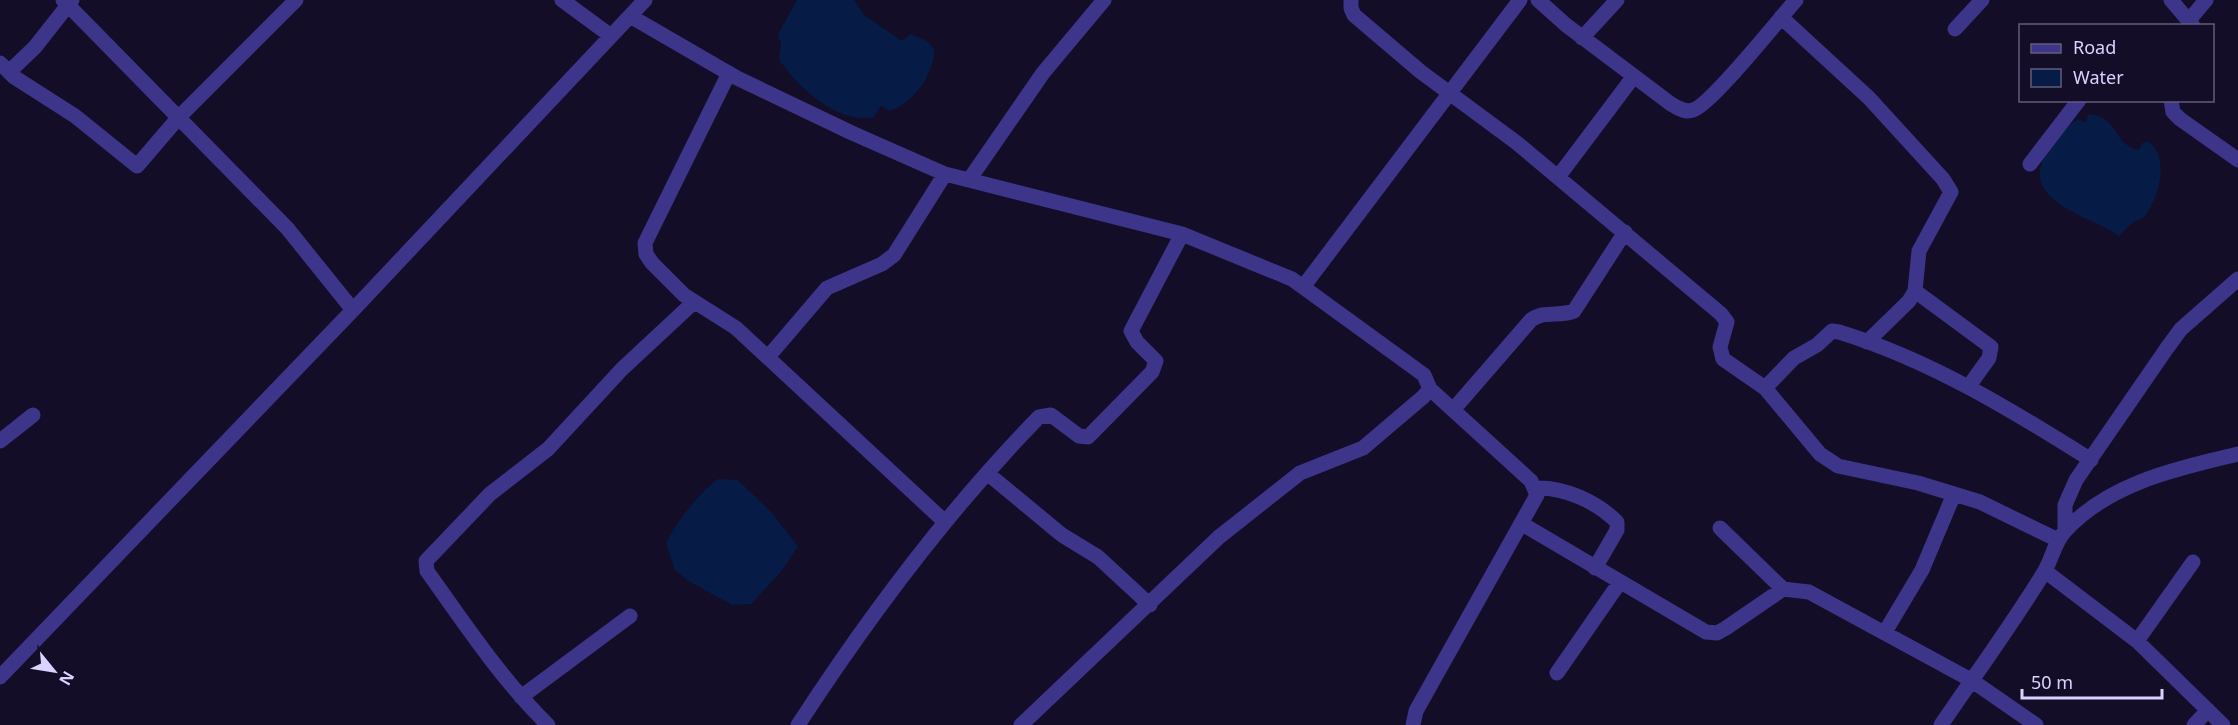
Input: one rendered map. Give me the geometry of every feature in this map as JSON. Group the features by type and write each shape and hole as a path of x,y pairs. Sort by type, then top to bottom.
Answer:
{"street":[{"path":"296,0 179,117 137,166 75,116 4,68 34,47 67,2 179,117 294,235 353,310"},
{"path":"562,0 611,36"},
{"path":"0,677 353,310 645,0"},
{"path":"969,180 1037,80 1104,0"},
{"path":"1351,0 1354,15 1448,92 1558,177 1721,314 1727,322 1727,330 1720,354 1765,388 1828,461 1850,470 1907,481 1954,494 1997,508 2062,535"},
{"path":"1303,286 1520,0"},
{"path":"1538,0 1582,38 1671,104 1682,110 1692,111 1701,106 1723,84 1796,0"},
{"path":"1582,38 1617,0"},
{"path":"1955,29 1982,0"},
{"path":"2171,0 2191,22 2206,0"},
{"path":"630,16 729,73 852,133 945,174 1182,234 1292,279 1424,375 1430,389 1536,488 1537,495 1416,711 1413,725"},
{"path":"1781,17 1869,98 1950,186 1951,197 1919,251 1915,291 1910,301 1867,342"},
{"path":"729,73 645,243 646,255 694,302 736,328 945,522"},
{"path":"1558,177 1634,76"},
{"path":"2030,164 2077,102"},
{"path":"2168,102 2180,119 2238,160"},
{"path":"768,357 827,288 882,264 894,255 945,174"},
{"path":"1453,410 1537,315 1566,314 1574,311 1625,232"},
{"path":"798,725 879,607 945,522 1032,424 1045,414 1057,418 1079,436 1088,437 1152,372 1156,361 1137,342 1131,331 1182,234"},
{"path":"1941,725 2045,571 2062,535 2065,505 2076,480 2181,329 2238,279"},
{"path":"1915,291 1991,347 1989,358 1969,387"},
{"path":"549,725 521,697 427,571 426,561 490,494 548,449 622,369 694,302"},
{"path":"1765,388 1794,358 1817,345 1832,331 1927,365 1969,387 2091,460"},
{"path":"1021,725 1150,605 1219,537 1300,473 1363,448 1430,389"},
{"path":"0,441 33,415"},
{"path":"2062,535 2091,508 2124,488 2159,474 2238,454"},
{"path":"987,473 1062,535 1098,557 1150,605"},
{"path":"1536,488 1551,488 1569,492 1617,522 1617,530 1595,567"},
{"path":"1885,632 1922,570 1954,494"},
{"path":"1522,525 1689,625 1706,632 1717,633 1783,589"},
{"path":"1720,528 1783,589 1809,592 1885,632 1971,680 2036,725"},
{"path":"2137,641 2193,562"},
{"path":"2045,571 2137,641 2223,725"},
{"path":"1557,673 1620,582"},
{"path":"521,697 630,616"},
{"path":"2194,725 2208,710"}],"water":[{"path":"797,0 854,0 864,15 902,41 911,34 927,41 935,50 930,69 921,87 899,107 890,111 881,106 874,117 860,118 846,115 820,102 796,81 779,59 781,44 778,34"},
{"path":"2088,114 2106,120 2130,147 2139,150 2142,143 2149,142 2159,158 2160,178 2150,208 2145,216 2131,224 2119,236 2063,206 2051,197 2042,185 2040,172 2048,151 2059,136 2078,119 2086,123"},
{"path":"718,479 738,480 771,512 798,546 781,572 751,604 732,605 687,580 675,570 666,544 688,509"}]}
